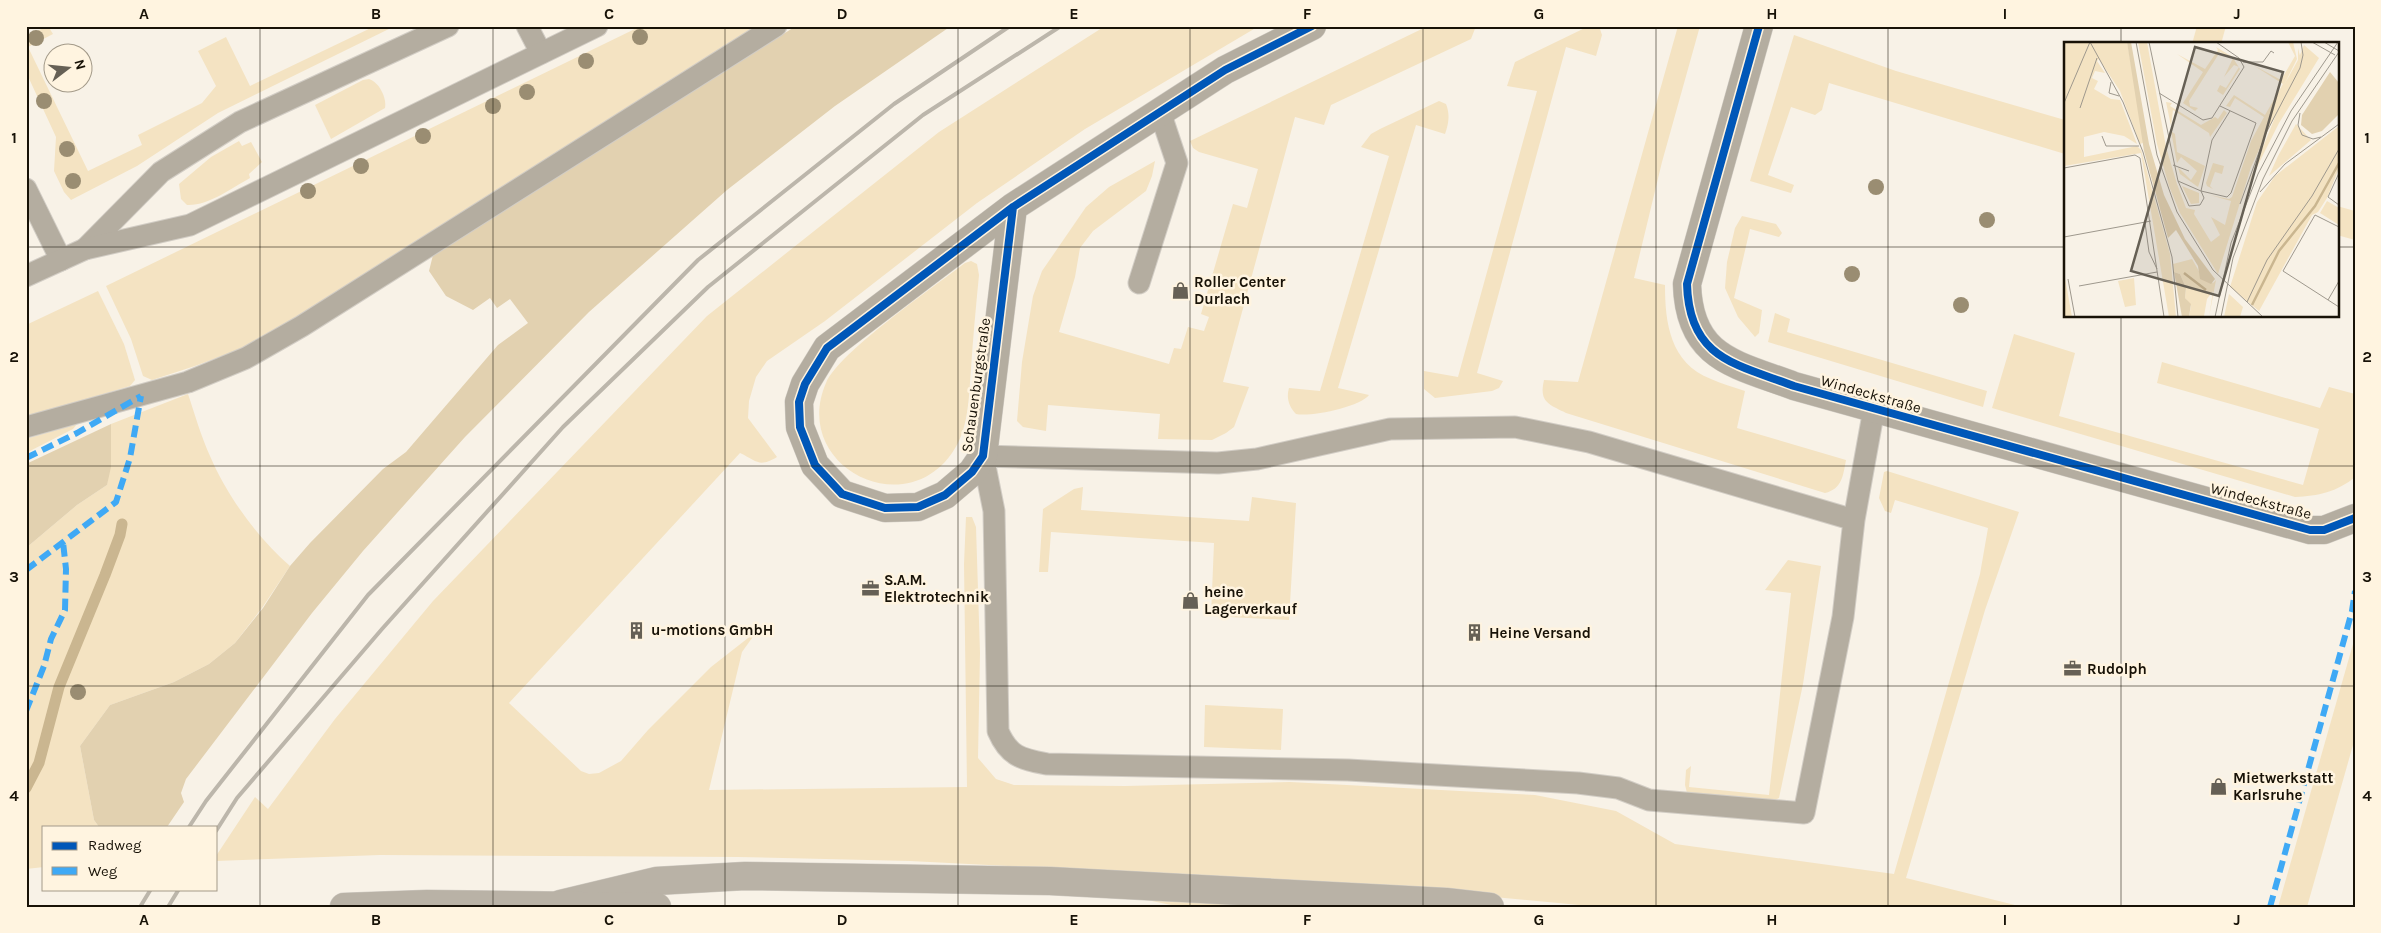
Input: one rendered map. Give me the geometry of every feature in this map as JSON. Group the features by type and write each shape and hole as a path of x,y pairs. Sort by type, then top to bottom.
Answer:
{"highway":[{"path":"560,904 656,881 745,876 1050,881 1446,902 1490,907"},
{"path":"344,907 427,904 560,904 657,907"}],"street":[{"name":"Schauenburgstraße","path":"1013,207 982,456 972,472 945,496 918,507 885,508 842,494 815,465 800,427 799,402 805,384 827,348 1013,207 1225,70 1312,26"},
{"name":"Windeckstraße","path":"1759,26 1687,284 1688,304 1692,323 1713,350 1726,361 1794,386 1874,410 2310,530 2324,530 2355,518"}],"lane":[{"path":"85,249 161,172 240,122 448,26"},
{"path":"527,26 541,54"},
{"path":"26,276 85,249 190,225 597,26"},
{"path":"26,427 188,382 246,358 302,326 776,26"},
{"path":"1139,283 1177,163 1160,112"},
{"path":"26,189 60,260"},
{"path":"1854,520 1589,442 1515,427 1390,429 1258,459 1218,463 982,456 994,511 998,732 1005,747 1023,760 1048,764 1348,770 1578,783 1618,788 1649,800 1804,813 1843,617 1854,520 1874,410"}],"shaded area":[{"path":"48,26 53,34 28,47 42,76 42,92 50,92 88,171 142,145 138,135 202,103 216,86 198,51 226,37 250,86 375,26 395,26 218,113 137,166 71,200 64,192 54,171 56,137 26,72 26,36"},
{"path":"641,26 757,26 270,334 240,349 195,366 152,380 143,376 131,339 106,286"},
{"path":"796,26 951,26 835,106 727,190 589,312 465,437 363,551 312,613 186,779 181,793 184,802 168,826 98,826 94,820 80,746 110,705 174,682 209,664 235,643 263,608 290,566 310,543 383,469 406,452 498,345 528,323 510,299 497,308 490,298 473,310 446,296 429,271 433,255"},
{"path":"1105,26 1259,26 1085,129 977,203 825,321 767,361 756,377 749,401 748,418 777,457 762,463 740,453 509,703 581,771 589,774 599,773 621,761 648,730 711,667 757,631 742,652 709,790 967,787 964,564 966,517 972,517 976,527 980,653 978,758 996,779 1014,785 1125,786 1290,782 1535,795 1616,811 1675,844 1894,874 1980,574 1988,528 1895,500 1891,513 1885,511 1879,498 1884,472 1887,471 2019,512 1985,610 1906,878 2023,907 1600,907 1355,884 910,861 738,857 380,855 218,861 218,853 255,797 268,809 335,719 433,601 707,316 939,132"},
{"path":"1428,26 1476,26 1471,39 1331,105 1324,125 1295,117 1223,382 1249,387 1234,427 1212,440 1158,439 1160,414 1048,405 1046,431 1023,427 1017,421 1022,362 1033,296 1042,271 1086,207 1109,187 1155,161 1146,191 1093,231 1080,248 1075,277 1059,332 1169,364 1174,348 1181,349 1188,327 1204,331 1209,317 1201,314 1233,204 1247,208 1258,169 1199,152 1193,148 1190,141"},
{"path":"1589,26 1599,26 1602,35 1596,56 1566,47 1477,373 1503,381 1499,388 1492,391 1435,398 1424,389 1424,371 1458,377 1537,91 1507,86 1515,62"},
{"path":"1678,26 1700,26 1662,162 1634,278 1665,285 1666,313 1669,327 1678,352 1687,363 1697,372 1711,379 1745,391 1737,428 1846,460 1841,481 1831,491 1825,493 1566,413 1550,404 1544,398 1544,380 1578,382"},
{"path":"2197,26 2226,26 2222,42 2193,42"},
{"path":"1794,35 1896,71 2064,120 2064,154 1829,83 1822,110 1815,115 1791,107 1768,175 1794,185 1791,193 1750,181"},
{"path":"369,79 376,83 382,91 385,108 331,139 315,105 363,80"},
{"path":"1439,101 1446,104 1448,111 1445,134 1416,125 1338,388 1369,395 1356,403 1335,410 1303,415 1296,414 1289,402 1289,388 1320,391 1389,156 1361,147 1371,134"},
{"path":"239,141 242,146 251,142 262,162 249,174 250,178 211,200 195,205 187,205 181,199 179,184 211,157"},
{"path":"2338,206 2355,211 2355,240 2338,235"},
{"path":"1742,216 1776,224 1782,233 1779,237 1750,229 1734,298 1762,310 1759,333 1755,337 1738,317 1725,288 1727,262 1735,228"},
{"path":"971,261 977,264 979,275 968,407 958,443 938,469 913,482 887,484 861,477 840,462 825,440 819,414 826,383 834,370 849,355 889,320 965,263"},
{"path":"98,291 124,344 135,380 130,386 26,417 26,325"},
{"path":"1775,313 1790,319 1787,332 1987,391 1983,407 1768,342"},
{"path":"2014,334 2075,353 2059,416 2303,485 2319,429 2157,383 2162,362 2320,408 2329,387 2355,394 2355,477 2334,490 2312,496 2295,497 1992,408"},
{"path":"188,394 207,448 225,486 255,529 290,566 262,608 235,643 209,664 174,682 110,705 80,746 94,820 98,826 42,826 42,867 26,869 26,860 29,860 28,840 26,840 26,548 77,505 107,485 111,424"},
{"path":"77,424 73,429 26,453 26,439"},
{"path":"111,424 111,467 107,485 77,505 26,548 26,464"},
{"path":"1083,487 1081,510 1249,521 1252,497 1296,503 1289,620 1211,616 1214,543 1051,532 1048,572 1039,572 1043,509 1074,489"},
{"path":"1788,560 1821,566 1803,684 1779,798 1771,802 1687,793 1685,785 1686,770 1691,766 1689,787 1769,795 1791,593 1765,590"},
{"path":"2355,637 2355,738 2307,907 2278,907"},
{"path":"1205,705 1283,709 1281,750 1204,747"},
{"path":"1142,899 1339,907 1181,907"}],"waterway":[{"path":"26,788 39,763 59,687 105,575 120,535 122,524"}],"railway":[{"path":"190,826 206,801 368,595 698,260 894,104 1010,26"},
{"path":"218,828 237,798 382,629 563,427 708,287 923,115 1061,26"},
{"path":"140,907 150,890"},
{"path":"168,907 178,890"}],"marked path":[{"path":"26,458 77,433 141,396"},
{"path":"26,570 116,502 130,458 141,396"},
{"path":"26,711 44,666 51,639 65,610 66,569 63,542"},
{"path":"2270,907 2352,611 2355,591"}],"cycle path":[{"path":"1013,207 983,456 972,472 945,495 918,507 885,508 842,494 815,465 800,427 799,402 805,384 827,348 1013,207 1225,70 1312,26"},
{"path":"1759,26 1687,284 1690,309 1696,328 1706,343 1720,355 1735,364 1794,386 2310,530 2324,530 2355,518"}],"place":[{"name":"Roller Center Durlach","path":"1180,291"},
{"name":"S.A.M. Elektrotechnik","path":"870,589"},
{"name":"heine Lagerverkauf","path":"1190,601"},
{"name":"u-motions GmbH","path":"637,630"},
{"name":"Heine Versand","path":"1475,633"},
{"name":"Rudolph","path":"2073,669"},
{"name":"Mietwerkstatt Karlsruhe","path":"2219,787"}]}
